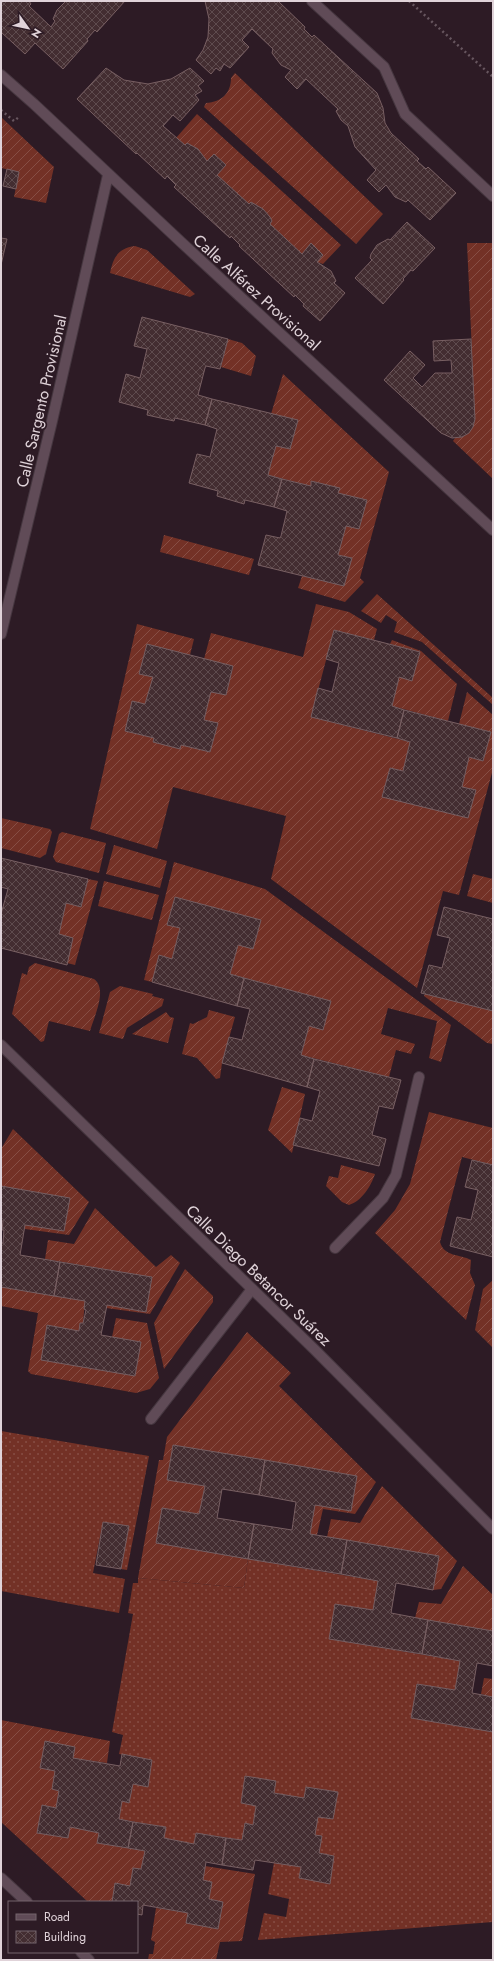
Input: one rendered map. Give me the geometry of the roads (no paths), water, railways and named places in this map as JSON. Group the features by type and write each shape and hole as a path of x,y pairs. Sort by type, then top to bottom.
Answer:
{"street":[{"path":"312,1 384,67 405,114 493,196"},
{"name":"Calle Alférez Provisional","path":"1,75 493,530"},
{"name":"Calle Sargento Provisional","path":"1,634 52,421 108,175"},
{"name":"Calle Diego Betancor Suárez","path":"1,1045 252,1290 493,1529"},
{"path":"335,1248 383,1198 396,1175 419,1077"},
{"path":"152,1419 252,1290"},
{"path":"1,1878 26,1901"}]}
